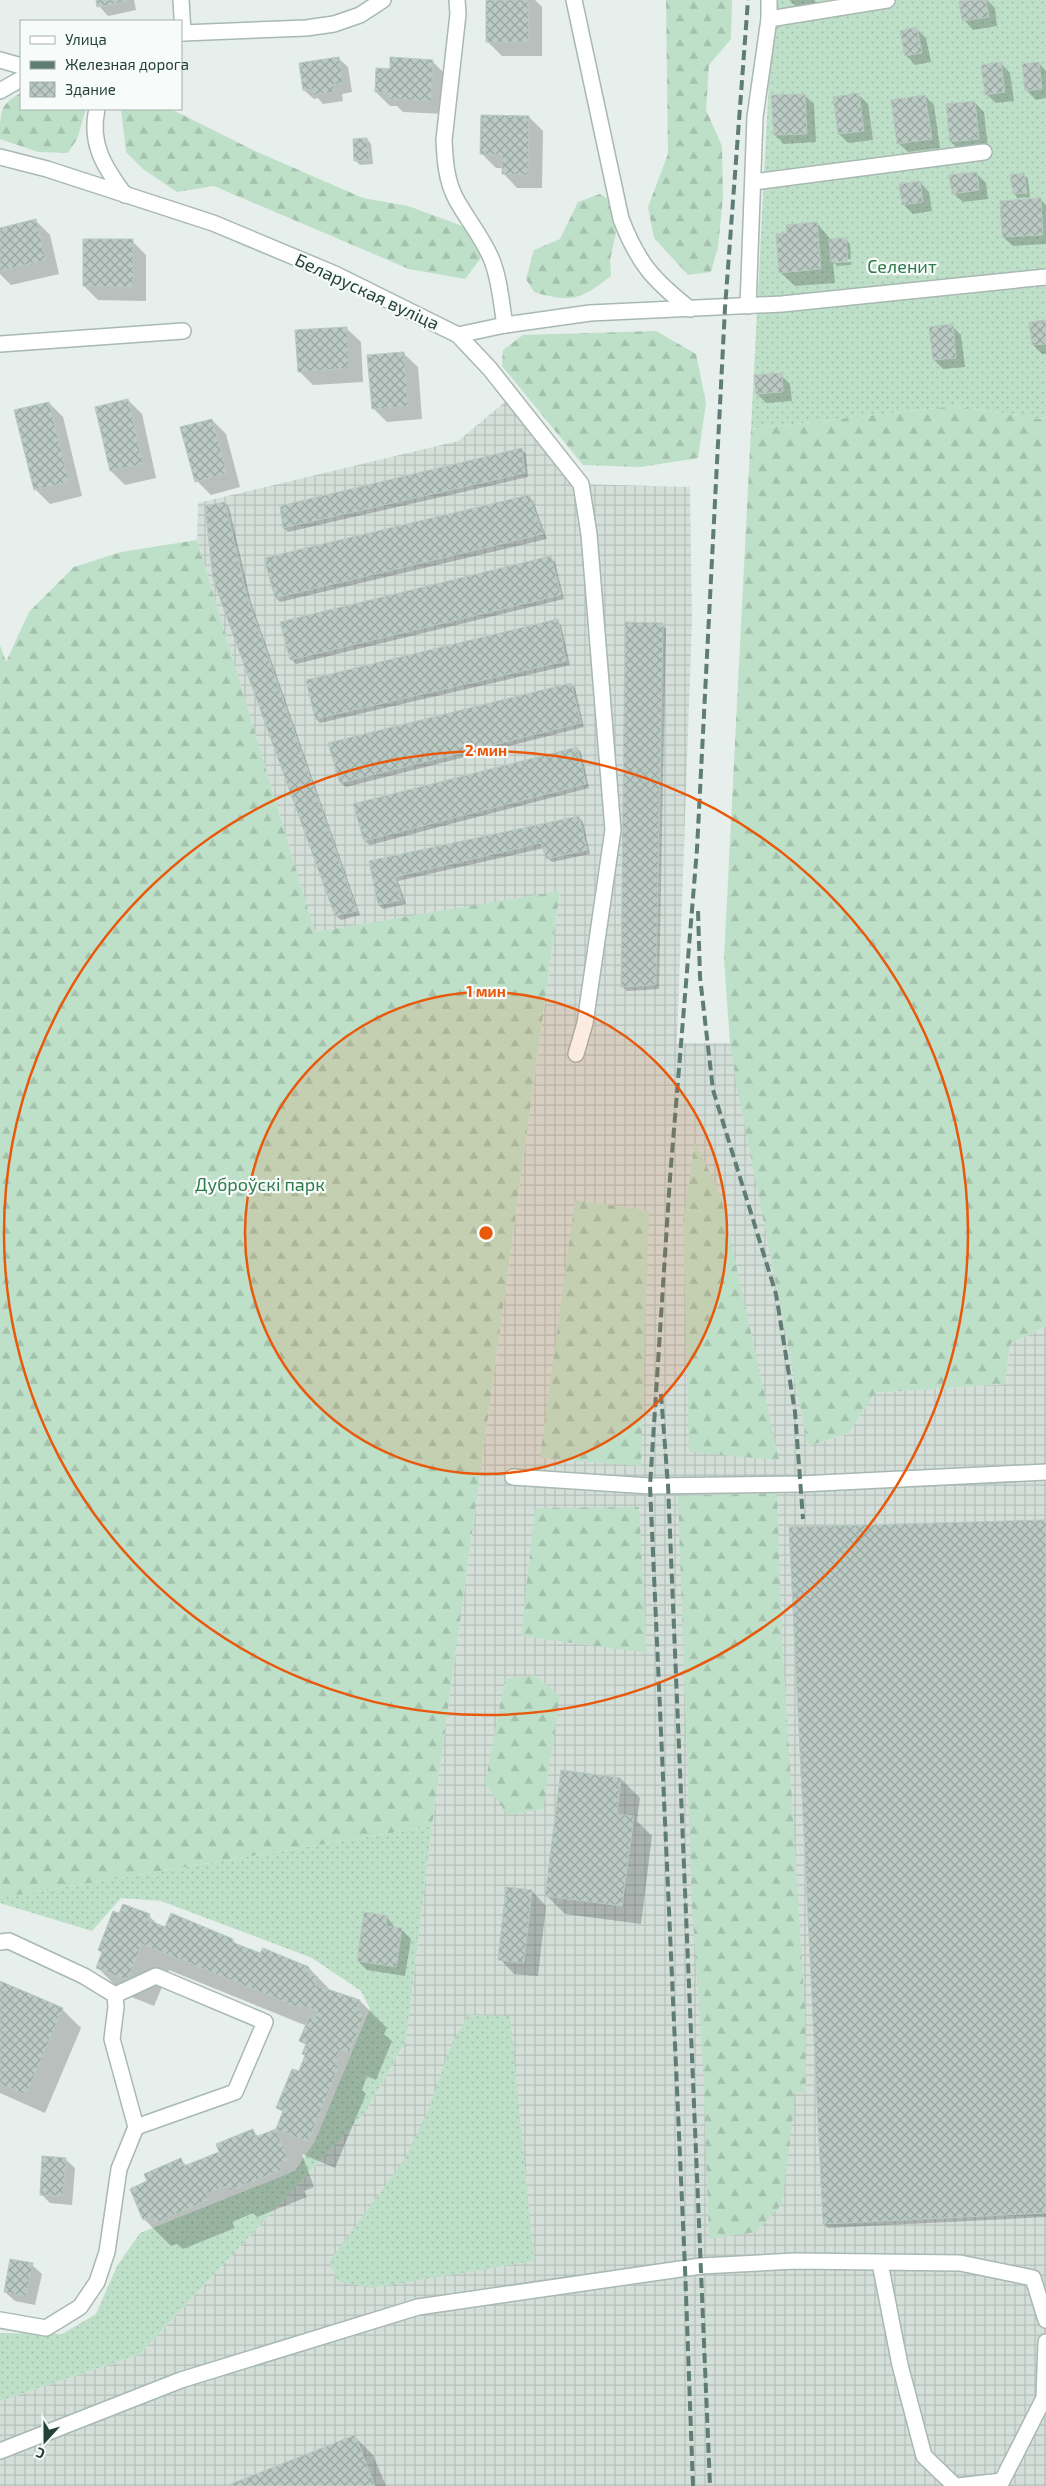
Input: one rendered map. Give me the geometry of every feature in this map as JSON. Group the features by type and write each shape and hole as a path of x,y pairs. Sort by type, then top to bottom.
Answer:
{"street":[{"path":"181,0 182,20"},
{"path":"182,33 306,28 334,24 360,15 383,0"},
{"path":"457,0 458,14 444,140 445,159 448,179 456,198 480,236 491,259 498,281 505,325"},
{"path":"574,0 622,219 632,247 648,272 666,290 690,308"},
{"path":"748,306 755,117 769,19 769,0"},
{"path":"769,19 887,0"},
{"path":"0,60 20,66"},
{"path":"0,91 20,80"},
{"path":"97,110 94,138 100,158 125,195"},
{"path":"753,182 984,152"},
{"name":"Беларуская вуліца","path":"0,157 47,169 213,224 327,270 458,335 505,325 590,313 814,302 1046,277"},
{"path":"0,344 183,331"},
{"path":"458,335 490,369 581,484 590,543 613,830 585,1023 576,1054"},
{"path":"513,1477 650,1486 800,1484 1046,1472"},
{"path":"0,1942 9,1941 84,1976 115,1995"},
{"path":"115,1995 156,1976 264,2022 235,2092 136,2127"},
{"path":"0,2320 46,2328 80,2307 97,2282 107,2252 119,2169 136,2127 112,2039 116,2007 115,1995"},
{"path":"0,2451 181,2380 418,2306 701,2266 795,2261 960,2263 1033,2278 1046,2320"},
{"path":"880,2263 900,2364 924,2456 956,2486 1002,2481 1044,2398 1046,2342"}],"shaded area":[{"path":"512,396 581,484 690,487 692,622 677,1043 730,1043 808,1446 848,1434 875,1393 1005,1384 1010,1344 1046,1326 1046,2486 0,2486 0,2401 140,2354 367,2110 406,2040 432,1826 560,892 315,932 197,540 198,503 458,441"}],"green space":[{"path":"666,0 732,0 731,39 709,65 706,110 722,146 723,197 718,247 711,272 688,275 654,238 648,207 668,154"},
{"name":"Селенит","path":"773,0 1046,0 1046,418 1039,419 954,406 751,429"},
{"path":"20,94 20,110 86,110 77,139 68,153 38,152 0,139 1,115 5,105"},
{"path":"121,110 173,110 255,151 363,198 408,206 462,226 476,243 481,258 465,279 409,269 214,186 177,192 143,169 126,152"},
{"path":"600,194 614,203 616,233 610,260 611,276 583,295 575,297 558,298 534,292 526,279 534,250 560,239 578,202"},
{"path":"656,331 696,354 706,403 698,458 641,467 583,465 502,366 503,350 523,335"},
{"path":"954,406 1039,419 1046,418 1046,1326 1010,1344 1005,1384 875,1393 848,1434 808,1446 737,1087 730,1043 724,959 751,429"},
{"name":"Дуброўскі парк","path":"197,540 315,932 560,891 432,1826 0,1898 0,645 6,662 29,612 74,567 121,552"},
{"path":"695,1142 721,1196 779,1460 689,1452 683,1221"},
{"path":"575,1200 649,1211 641,1466 540,1458"},
{"path":"777,1493 782,1638 805,2012 806,2092 794,2094 794,2109 782,2204 756,2232 709,2239 703,2067 692,1906 678,1496"},
{"path":"639,1507 647,1653 521,1636 535,1508"},
{"path":"535,1675 560,1696 543,1809 508,1815 485,1784 505,1679"},
{"path":"432,1826 406,2040 367,2110 140,2354 0,2401 0,2333 62,2334 96,2314 117,2266 140,2233 295,2171 315,2141 370,2009 361,1991 312,1958 161,1901 121,1898 92,1931 0,1903 0,1898"},
{"path":"468,2015 510,2016 534,2261 371,2288 338,2281 329,2262 404,2160 428,2111 451,2045"}],"building":[{"path":"96,0 127,0 127,1 97,7"},
{"path":"486,0 528,0 529,42 486,42"},
{"path":"986,0 989,17 962,21 959,1"},
{"path":"917,27 922,53 905,56 900,31"},
{"path":"339,57 343,83 333,85 334,92 313,95 312,89 303,90 299,63"},
{"path":"390,57 433,60 431,101 388,99 388,93 375,92 376,68 390,69"},
{"path":"1001,62 1005,92 985,95 981,65"},
{"path":"1039,62 1042,89 1025,91 1022,64"},
{"path":"859,93 864,131 838,134 833,97"},
{"path":"805,94 807,134 774,135 771,95"},
{"path":"925,95 932,139 897,144 891,100"},
{"path":"975,101 979,139 950,142 946,104"},
{"path":"481,115 529,116 528,175 502,174 502,155 480,154"},
{"path":"367,138 369,160 354,161 353,139"},
{"path":"977,172 979,190 952,194 949,175"},
{"path":"1024,173 1027,193 1013,194 1010,175"},
{"path":"920,181 923,202 902,205 899,184"},
{"path":"1041,198 1043,235 1002,237 1000,201"},
{"path":"36,219 46,260 0,271 0,228"},
{"path":"817,222 821,269 779,273 776,234 787,233 786,225"},
{"path":"846,238 848,261 831,262 829,239"},
{"path":"83,239 133,239 133,287 83,286"},
{"path":"1046,320 1046,344 1032,345 1029,322"},
{"path":"953,324 956,358 933,360 929,327"},
{"path":"347,327 349,368 298,372 295,330"},
{"path":"404,352 408,406 372,409 367,355"},
{"path":"782,373 783,392 756,394 754,375"},
{"path":"128,399 143,464 110,471 95,407"},
{"path":"49,402 69,482 34,490 14,410"},
{"path":"212,419 227,473 195,482 180,427"},
{"path":"522,448 525,473 283,528 280,506"},
{"path":"529,495 543,534 275,598 264,558"},
{"path":"225,502 247,596 357,911 335,916 213,579 205,506"},
{"path":"551,556 561,595 290,660 280,622"},
{"path":"558,619 566,661 315,719 306,680"},
{"path":"625,622 663,623 656,985 621,987"},
{"path":"571,683 581,723 340,783 328,743"},
{"path":"577,747 586,784 364,841 353,804"},
{"path":"579,816 587,850 546,859 541,843 395,877 402,900 378,905 369,861"},
{"path":"1046,1520 1046,2213 823,2224 789,1527"},
{"path":"561,1770 621,1778 617,1814 634,1816 622,1906 545,1896"},
{"path":"506,1887 532,1890 524,1963 498,1960"},
{"path":"123,1904 150,1914 148,1920 165,1927 171,1913 233,1939 232,1942 260,1953 263,1948 309,1967 307,1972 318,1977 315,1985 360,2000 357,2009 365,2013 349,2053 340,2050 335,2064 339,2066 308,2142 276,2129 283,2111 276,2108 292,2069 299,2071 305,2055 302,2054 306,2044 299,2041 309,2017 314,2020 318,2012 301,2005 300,2008 142,1944 127,1980 96,1968 102,1952 98,1950 113,1911 119,1913"},
{"path":"364,1912 387,1916 386,1926 402,1928 396,1967 357,1961"},
{"path":"0,1981 63,2008 26,2095 0,2084"},
{"path":"253,2129 256,2137 276,2129 288,2160 278,2164 281,2170 229,2191 227,2186 206,2194 209,2200 155,2223 152,2216 143,2220 130,2189 147,2181 144,2174 181,2158 184,2166 219,2152 216,2144"},
{"path":"42,2156 66,2158 63,2196 40,2195"},
{"path":"10,2259 33,2263 26,2296 4,2292"},
{"path":"355,2435 375,2486 226,2486"}],"railway":[{"path":"693,2486 650,1486 670,1178 697,849 725,308 748,0"},
{"path":"698,911 700,977 713,1090 776,1294 795,1412 803,1519"},
{"path":"661,1394 668,1485 710,2486"}]}
